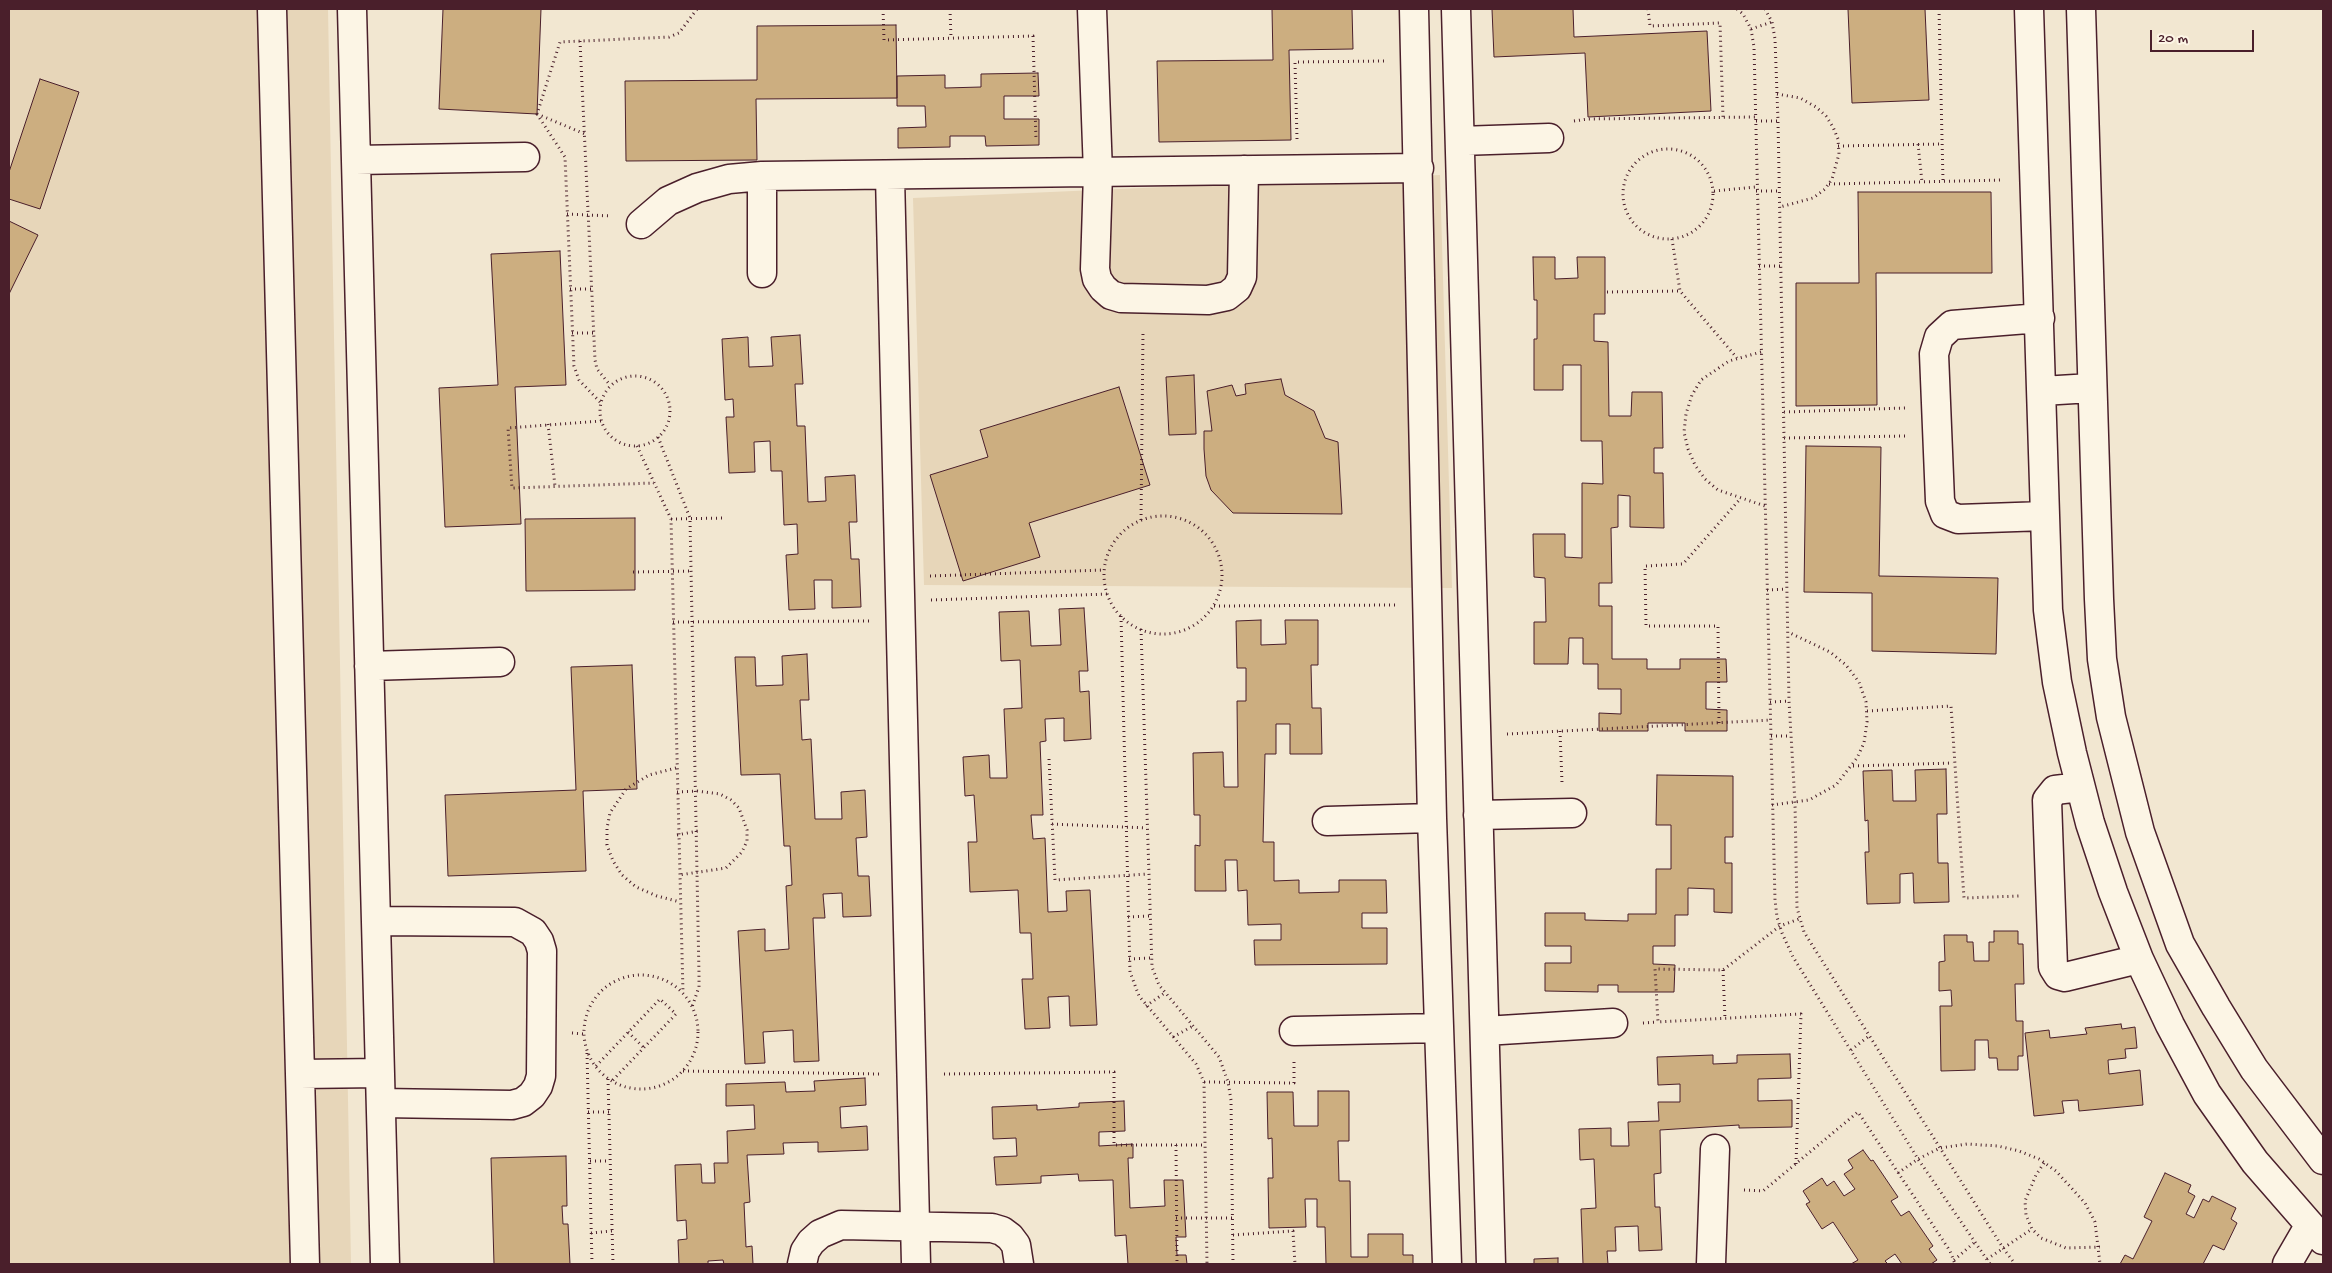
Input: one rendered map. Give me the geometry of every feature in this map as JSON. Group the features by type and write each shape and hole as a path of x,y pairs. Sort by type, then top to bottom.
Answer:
{"street":[{"path":"272,9 305,1264"},
{"path":"352,9 385,1264"},
{"path":"1092,9 1098,172 1095,269 1097,280 1103,288 1111,295 1121,298 1218,299 1227,296 1236,288 1242,277 1244,170"},
{"path":"1414,9 1432,818 1447,1264"},
{"path":"1456,9 1491,1264"},
{"path":"2029,9 2048,610 2058,682 2080,787 2090,823 2113,892 2139,959 2170,1025 2207,1094 2255,1162 2316,1233 2287,1264"},
{"path":"2081,9 2102,659 2124,775 2158,889 2184,952 2254,1068 2323,1160"},
{"path":"1460,141 1549,138"},
{"path":"356,160 525,157"},
{"path":"644,220 668,200 697,188 730,179 762,176 890,176 1419,168"},
{"path":"762,176 762,273"},
{"path":"890,176 916,1264"},
{"path":"2040,318 1960,323 1944,331 1939,337 1934,354 1940,501 1945,514 1958,518 2045,516"},
{"path":"2042,391 2092,388"},
{"path":"369,666 500,662"},
{"path":"2080,787 2055,790 2047,800 2053,967 2058,975 2065,977 2139,959"},
{"path":"1478,815 1568,813"},
{"path":"1327,821 1432,818"},
{"path":"376,920 515,922 533,932 539,941 542,951 541,1076 532,1096 523,1102 512,1105 381,1103"},
{"path":"1484,1031 1613,1023"},
{"path":"1294,1031 1439,1028"},
{"path":"300,1074 380,1073"},
{"path":"1711,1264 1715,1149"},
{"path":"802,1264 805,1251 811,1242 830,1229 841,1226 992,1228 1002,1231 1016,1245 1019,1264"}],"path":[{"path":"537,114 560,42 669,37 679,33 697,9"},
{"path":"883,9 884,40 1033,36 1037,174"},
{"path":"950,9 951,38"},
{"path":"1648,9 1650,26 1720,23 1723,117"},
{"path":"1737,9 1751,29 1754,47 1772,805 1775,900 1780,926 1793,957 1918,1159 1990,1264"},
{"path":"1765,9 1772,22 1775,39 1780,191 1789,701 1799,919 1804,932 1869,1036 2015,1264"},
{"path":"1939,9 1942,181"},
{"path":"1751,29 1772,22"},
{"path":"580,41 594,360 597,368 610,385"},
{"path":"1298,170 1296,62 1416,60"},
{"path":"1777,94 1800,98 1816,107 1826,116 1833,127 1838,146 1837,167 1829,184 1813,198 1780,207"},
{"path":"537,114 585,134"},
{"path":"537,114 565,157 572,333 576,374 584,387 600,402"},
{"path":"1549,138 1568,123 1588,119 1723,117 1778,121"},
{"path":"1918,144 1922,182"},
{"path":"1838,146 1941,144"},
{"path":"1661,148 1676,148 1691,154 1702,164 1710,176 1714,190 1712,206 1705,220 1695,230 1682,237 1672,239 1652,237 1639,229 1628,218 1623,203 1622,189 1626,174 1634,162 1647,153 1661,148"},
{"path":"1829,184 2035,179"},
{"path":"1714,190 1756,189 1780,191"},
{"path":"567,214 644,220"},
{"path":"1672,239 1680,291 1737,358"},
{"path":"1759,266 1781,266"},
{"path":"570,289 592,289"},
{"path":"1607,292 1680,291"},
{"path":"1141,520 1143,298"},
{"path":"572,333 594,333"},
{"path":"1762,352 1737,358 1714,369 1701,380 1692,396 1686,414 1684,432 1694,465 1705,479 1718,490 1765,506"},
{"path":"632,375 645,377 656,382 665,391 669,403 670,416 666,427 658,437 638,446 615,440 606,432 601,421 600,402 610,385 620,378 632,375"},
{"path":"1784,412 1936,407"},
{"path":"601,421 508,428 512,488 654,483"},
{"path":"548,424 555,486"},
{"path":"1784,438 1937,436"},
{"path":"658,437 690,518 698,831 699,976 696,997 692,1007"},
{"path":"638,446 670,519 682,993"},
{"path":"1719,723 1718,626 1646,626 1645,566 1683,564 1740,499"},
{"path":"1157,516 1174,516 1190,521 1208,537 1220,558 1222,575 1220,591 1214,606 1203,618 1189,628 1174,633 1157,633 1141,629 1121,616 1108,594 1104,570 1108,554 1115,540 1127,528 1141,520 1157,516"},
{"path":"670,519 724,518"},
{"path":"673,622 693,622 901,599 1104,570"},
{"path":"633,572 692,571"},
{"path":"1767,590 1787,589"},
{"path":"901,599 1108,594"},
{"path":"1214,606 1428,605"},
{"path":"1121,616 1129,960 1133,984 1146,1006 1196,1064 1204,1082 1207,1264"},
{"path":"1141,629 1151,958 1155,976 1219,1057 1228,1082 1231,1100 1233,1264"},
{"path":"1772,805 1795,804 1809,800 1836,786 1853,766 1864,743 1867,711 1859,682 1846,665 1830,652 1788,632"},
{"path":"1770,702 1789,701"},
{"path":"1867,711 1951,706 1953,763 1964,898 2050,894"},
{"path":"1476,735 1770,720"},
{"path":"1560,731 1568,813"},
{"path":"1771,736 1791,736"},
{"path":"1049,758 1055,880 1148,874"},
{"path":"1853,766 1953,763"},
{"path":"676,768 649,775 626,789 610,813 607,828 608,845 613,861 622,875 636,886 657,896 680,902"},
{"path":"677,792 697,791 720,794 731,800 739,808 747,830 747,841 735,861 726,868 679,875"},
{"path":"1052,824 1147,828"},
{"path":"677,835 698,831"},
{"path":"1128,917 1149,916"},
{"path":"1796,1164 1801,1014 1658,1022 1654,969 1723,970 1780,926 1799,919"},
{"path":"1129,960 1151,958"},
{"path":"1723,970 1725,1019"},
{"path":"587,1050 596,1066 610,1080 623,1086 639,1089 655,1087 671,1081 683,1070 692,1057 697,1040 697,1023 692,1007 682,993 669,982 653,976 636,975 619,979 604,988 593,1001 586,1016 584,1034 587,1050 592,1264"},
{"path":"1146,1006 1166,992"},
{"path":"596,1066 660,999 676,1014 610,1080 609,1112 613,1264"},
{"path":"1173,1037 1194,1026"},
{"path":"1204,1082 1294,1083 1294,1031"},
{"path":"628,1032 644,1048"},
{"path":"1851,1050 1869,1036"},
{"path":"683,1070 912,1074 1114,1072 1114,1145 1206,1145"},
{"path":"588,1112 609,1112"},
{"path":"1714,1189 1763,1191 1858,1112 1954,1262 1975,1242"},
{"path":"1898,1172 1940,1148 1967,1144 1998,1146 2019,1151 2062,1176 2085,1203 2095,1222 2100,1247 2100,1264"},
{"path":"1176,1145 1177,1264"},
{"path":"590,1161 610,1161"},
{"path":"2044,1164 2036,1175 2025,1201 2026,1215 2032,1229 2054,1245 2066,1248 2100,1247"},
{"path":"1176,1218 1232,1218"},
{"path":"1987,1259 2032,1229"},
{"path":"591,1233 612,1231"},
{"path":"1233,1235 1293,1231 1295,1264"}],"shaded area":[{"path":"9,9 328,9 351,1264 9,1264"},
{"path":"1440,175 1452,588 924,585 913,198"}],"building":[{"path":"443,9 541,9 537,114 439,109"},
{"path":"1272,9 1352,9 1353,49 1289,50 1291,140 1159,142 1157,61 1273,60"},
{"path":"1492,9 1573,9 1574,37 1707,31 1711,111 1588,117 1585,53 1494,57"},
{"path":"1848,9 1925,9 1929,100 1852,103"},
{"path":"896,25 897,98 756,99 757,160 626,161 625,81 757,80 757,26"},
{"path":"1038,73 1039,96 1004,96 1004,119 1039,119 1039,145 986,146 985,136 950,136 950,147 898,148 898,128 926,127 925,106 897,106 897,76 945,75 945,88 981,87 981,74"},
{"path":"40,79 79,92 40,209 9,199 9,172"},
{"path":"1858,192 1991,192 1992,273 1876,273 1877,405 1796,406 1796,283 1859,283"},
{"path":"9,221 38,235 9,294"},
{"path":"560,251 566,385 515,387 521,524 445,527 439,388 498,385 491,254"},
{"path":"1533,257 1555,257 1555,279 1578,278 1577,257 1605,257 1605,314 1594,314 1594,341 1608,342 1609,416 1631,416 1632,392 1662,392 1663,448 1654,448 1654,473 1663,473 1664,528 1630,527 1630,496 1618,495 1618,527 1611,528 1612,583 1599,583 1599,606 1612,606 1612,659 1647,659 1647,669 1680,669 1680,659 1726,659 1727,682 1706,682 1706,709 1727,710 1727,731 1685,731 1685,723 1648,723 1648,731 1599,731 1599,713 1621,714 1621,689 1598,689 1598,664 1583,664 1583,638 1569,638 1568,664 1534,664 1534,622 1546,622 1545,578 1534,577 1533,534 1565,534 1565,557 1582,558 1582,483 1603,484 1602,441 1581,441 1581,365 1563,365 1563,390 1534,390 1534,339 1537,339 1537,300 1534,300"},
{"path":"800,335 803,384 795,384 797,426 805,426 808,502 826,501 825,477 855,475 857,522 849,522 851,559 859,559 861,607 832,608 832,580 814,580 815,609 789,610 786,555 798,554 797,524 784,525 782,471 771,471 770,441 754,442 755,472 729,473 726,417 734,417 733,399 725,400 722,339 748,337 749,367 773,366 771,337"},
{"path":"1194,375 1196,434 1169,435 1166,377"},
{"path":"1281,379 1285,395 1314,411 1325,438 1338,442 1342,514 1233,513 1211,490 1206,476 1204,449 1204,431 1212,431 1207,391 1232,385 1236,396 1246,394 1245,384"},
{"path":"1119,387 1150,485 1029,523 1040,557 963,581 930,475 988,457 980,430"},
{"path":"1806,446 1881,447 1879,576 1998,578 1996,654 1872,651 1872,593 1804,592"},
{"path":"635,518 635,590 526,591 525,519"},
{"path":"1084,608 1088,671 1079,671 1080,692 1089,691 1091,739 1064,741 1064,718 1045,719 1046,741 1040,742 1043,815 1031,815 1033,839 1045,838 1048,912 1067,911 1066,891 1090,890 1097,1025 1070,1026 1069,996 1048,997 1050,1028 1025,1029 1022,979 1033,979 1031,933 1020,933 1018,890 970,892 968,842 977,842 974,795 965,796 963,757 989,755 990,778 1007,778 1004,709 1022,708 1020,660 1001,661 999,612 1029,611 1031,646 1061,645 1059,609"},
{"path":"1261,620 1261,645 1286,644 1285,620 1318,620 1318,665 1311,665 1312,708 1321,708 1322,754 1290,754 1290,724 1276,724 1276,754 1265,754 1263,842 1274,842 1274,881 1299,880 1299,893 1339,892 1339,880 1386,880 1387,913 1362,913 1362,928 1387,928 1387,964 1255,965 1254,940 1281,940 1281,924 1248,925 1247,890 1238,891 1237,860 1225,860 1226,891 1195,891 1195,845 1200,846 1200,815 1194,815 1193,753 1223,752 1224,787 1238,787 1237,701 1246,701 1246,668 1237,668 1236,621"},
{"path":"807,654 809,700 800,700 802,740 811,739 815,819 842,819 841,792 865,790 867,837 856,838 858,876 869,876 871,916 843,917 842,893 823,894 825,918 813,918 819,1061 794,1062 793,1030 763,1032 765,1063 745,1064 738,931 765,929 765,951 789,949 786,886 792,885 790,846 784,846 780,774 741,775 735,657 755,657 756,686 783,685 782,656"},
{"path":"632,665 637,789 583,791 586,871 448,876 445,795 576,790 571,667"},
{"path":"1946,769 1947,814 1937,814 1938,863 1948,863 1949,902 1914,903 1913,873 1900,874 1900,903 1867,904 1865,852 1869,852 1868,820 1865,821 1863,771 1892,770 1893,801 1916,801 1915,770"},
{"path":"1657,775 1733,776 1733,837 1725,837 1725,863 1732,863 1732,913 1714,912 1714,889 1688,888 1688,915 1675,915 1675,946 1653,946 1653,964 1675,965 1674,992 1618,992 1618,985 1598,985 1598,992 1545,991 1545,963 1571,963 1571,946 1545,946 1545,913 1585,913 1585,920 1628,921 1628,914 1656,914 1656,869 1671,869 1671,825 1656,825"},
{"path":"1994,931 2018,931 2018,944 2023,944 2024,984 2015,984 2016,1021 2023,1021 2023,1056 2018,1056 2018,1070 1998,1070 1997,1058 1989,1058 1988,1040 1975,1040 1975,1070 1941,1071 1940,1006 1952,1006 1951,990 1939,991 1939,962 1945,961 1944,935 1967,935 1967,942 1973,942 1974,961 1989,961 1989,942 1994,942"},
{"path":"2121,1024 2122,1029 2135,1027 2137,1048 2125,1049 2126,1058 2108,1060 2109,1074 2140,1070 2143,1105 2079,1111 2078,1100 2062,1101 2064,1113 2034,1116 2025,1033 2049,1030 2050,1038 2087,1034 2085,1028"},
{"path":"1790,1054 1791,1078 1758,1079 1758,1101 1792,1100 1792,1127 1739,1128 1739,1125 1660,1130 1661,1173 1654,1174 1655,1207 1660,1207 1662,1250 1639,1251 1638,1226 1615,1227 1616,1251 1607,1251 1608,1264 1583,1264 1581,1209 1596,1208 1594,1159 1580,1160 1579,1129 1611,1128 1611,1146 1629,1146 1628,1122 1659,1121 1658,1102 1680,1102 1680,1084 1658,1085 1657,1057 1713,1055 1713,1064 1737,1063 1737,1055"},
{"path":"865,1078 866,1105 840,1107 841,1128 867,1126 868,1150 818,1152 818,1142 783,1143 784,1154 747,1155 750,1202 744,1203 746,1247 752,1246 753,1264 724,1264 723,1260 708,1261 708,1264 679,1264 678,1240 687,1239 686,1220 677,1221 675,1165 701,1164 702,1183 715,1183 714,1163 728,1163 727,1131 755,1129 754,1105 726,1106 726,1084 785,1082 786,1092 815,1091 814,1081"},
{"path":"1318,1091 1349,1091 1349,1141 1338,1141 1339,1181 1350,1181 1351,1257 1368,1257 1368,1234 1403,1234 1403,1255 1413,1255 1413,1264 1326,1264 1325,1227 1317,1227 1317,1199 1305,1199 1306,1227 1269,1228 1268,1178 1273,1178 1272,1138 1268,1139 1267,1092 1293,1092 1294,1126 1318,1126"},
{"path":"1124,1101 1125,1131 1099,1132 1099,1146 1133,1144 1133,1158 1128,1158 1130,1208 1165,1206 1164,1180 1183,1180 1186,1237 1176,1237 1177,1255 1186,1255 1187,1264 1128,1264 1126,1235 1115,1236 1113,1180 1079,1181 1078,1174 1041,1176 1041,1183 996,1185 994,1157 1017,1156 1016,1138 993,1139 992,1107 1037,1105 1037,1110 1079,1107 1079,1103"},
{"path":"1863,1150 1871,1161 1873,1160 1898,1197 1891,1201 1901,1216 1909,1211 1933,1246 1929,1249 1937,1260 1931,1264 1902,1264 1895,1254 1885,1261 1888,1264 1851,1264 1858,1260 1833,1222 1822,1229 1806,1204 1810,1202 1803,1191 1822,1178 1827,1186 1834,1181 1844,1196 1855,1189 1844,1174 1853,1168 1848,1160"},
{"path":"566,1156 567,1206 562,1206 563,1224 568,1224 570,1264 494,1264 491,1158"},
{"path":"2165,1173 2191,1185 2188,1192 2195,1196 2186,1214 2194,1218 2203,1199 2209,1202 2212,1196 2236,1208 2231,1219 2237,1223 2224,1250 2213,1245 2203,1264 2120,1264 2125,1255 2133,1259 2152,1221 2144,1217"},
{"path":"1558,1258 1558,1264 1534,1264 1534,1259"}]}
